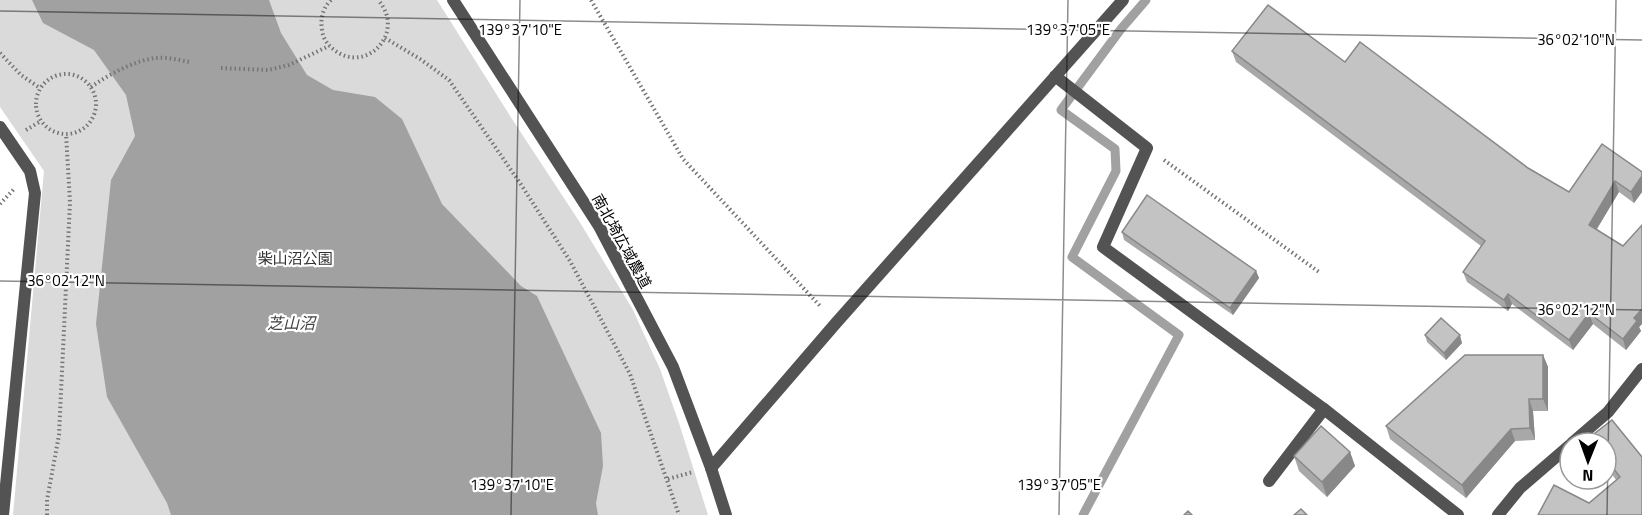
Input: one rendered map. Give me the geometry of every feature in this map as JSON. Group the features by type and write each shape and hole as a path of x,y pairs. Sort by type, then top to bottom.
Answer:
{"street":[{"name":"南北埼広域農道","path":"453,0 598,226 673,367 726,515"},
{"path":"711,468 836,323 1123,0"},
{"path":"1055,76 1147,148 1102,247 1324,409 1458,515"},
{"path":"0,127 30,171 35,193 3,515"},
{"path":"1586,431 1608,412 1642,369"},
{"path":"1269,481 1324,409"},
{"path":"1498,515 1520,488 1558,455"}],"path":[{"path":"331,0 322,15 323,37 337,53 348,57 370,54 385,38 388,27 387,16 378,0"},
{"path":"591,0 683,159 836,323"},
{"path":"385,38 449,80 570,261 630,374 679,515"},
{"path":"221,68 268,70 289,65 329,46"},
{"path":"0,53 21,75 40,88"},
{"path":"91,87 130,65 156,58 190,62"},
{"path":"59,75 71,75 82,79 91,87 95,98 95,110 91,121 83,129 72,134 60,134 49,130 41,121 36,110 36,99 40,88 59,75"},
{"path":"47,515 47,500 60,423 70,202 66,134"},
{"path":"1147,148 1319,272"}],"green space":[{"name":"芝山沼","path":"0,0 437,0 632,308 660,369 708,515 13,515 44,171 0,107"}],"water":[{"name":"芝山沼","path":"32,0 269,0 281,33 307,75 333,90 375,97 402,119 442,204 521,286 537,296 601,433 603,466 596,503 598,515 171,515 167,503 107,397 96,324 111,180 135,136 126,95 94,50 43,23"}],"building":[{"path":"1268,5 1345,62 1360,42 1528,168 1569,192 1602,144 1642,172 1642,176 1631,192 1615,181 1589,225 1623,246 1642,225 1642,309 1634,318 1637,321 1623,339 1589,313 1569,340 1508,294 1504,300 1463,272 1485,241 1232,51"},
{"path":"1147,195 1256,271 1230,308 1122,232"},
{"path":"1441,318 1460,335 1444,353 1425,335"},
{"path":"1465,355 1543,355 1543,399 1529,399 1530,428 1511,429 1462,485 1386,426"},
{"path":"1612,420 1642,457 1642,515 1538,515 1554,485 1558,487 1558,491 1566,491 1589,503 1603,491 1618,491 1620,477 1618,474 1618,431 1598,431"},
{"path":"1321,426 1350,452 1322,482 1294,456"},
{"path":"1301,509 1307,515 1294,515"}],"waterway":[{"path":"1083,515 1179,335 1072,257 1116,171 1115,149 1061,110 1121,29 1146,0"}],"park label":[{"name":"柴山沼公園","path":"295,258"}]}
